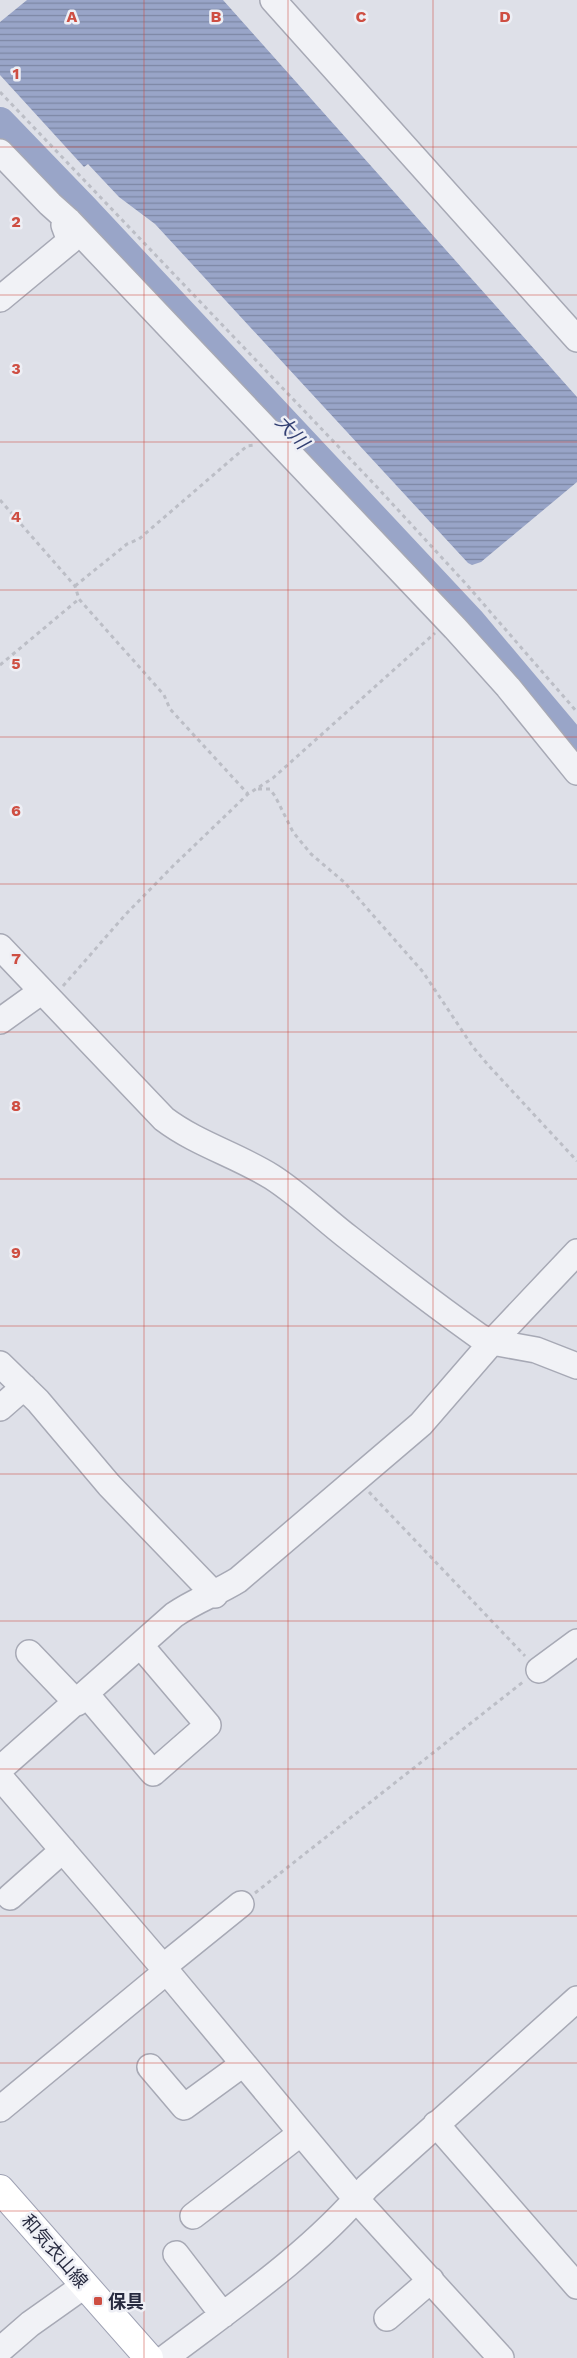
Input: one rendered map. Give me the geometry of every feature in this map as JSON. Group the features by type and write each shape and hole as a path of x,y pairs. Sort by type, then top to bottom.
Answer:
{"main road":[{"name":"和気衣山線","path":"0,2188 150,2357"}],"street":[{"path":"273,0 577,339"},
{"path":"0,152 50,204 69,220 455,628 508,688 577,772"},
{"path":"0,299 70,241 64,225 69,220"},
{"path":"0,948 164,1119 180,1131 276,1180 306,1201 344,1235 397,1276 480,1337 492,1342 536,1350 577,1366"},
{"path":"0,1021 47,995"},
{"path":"502,2358 356,2199 165,1969 63,1850 2,1767 182,1610 238,1580 358,1480 421,1424 492,1342 577,1252"},
{"path":"0,1364 24,1387 109,1485 215,1594"},
{"path":"0,1408 24,1387"},
{"path":"539,1670 577,1642"},
{"path":"29,1654 82,1698 153,1773 208,1726 141,1646"},
{"path":"10,1897 63,1850"},
{"path":"0,2110 241,1904"},
{"path":"150,2357 223,2314 270,2279 356,2199 367,2186 577,1999"},
{"path":"150,2067 184,2108 244,2064"},
{"path":"436,2124 577,2286"},
{"path":"194,2216 301,2133"},
{"path":"176,2254 223,2314"},
{"path":"387,2318 430,2280"},
{"path":"0,2350 30,2324 85,2285"}],"path":[{"path":"0,92 376,486 549,678 577,712"},
{"path":"75,586 127,544 139,539 247,446 257,445"},
{"path":"0,500 75,586 79,599 164,695 170,709 248,794"},
{"path":"0,665 79,599"},
{"path":"47,995 248,794 273,778 438,631"},
{"path":"257,789 270,789 293,832 311,854 344,882 410,958 489,1066 577,1161"},
{"path":"241,1904 539,1670 358,1480"}],"water":[{"path":"27,0 223,0 577,397 577,482 481,562 472,565 468,563 155,224 119,197 88,164 84,167 0,75 0,22"}],"waterway":[{"name":"大川","path":"0,122 470,621 577,748"}],"place":[{"name":"保具","path":"98,2301"}]}
